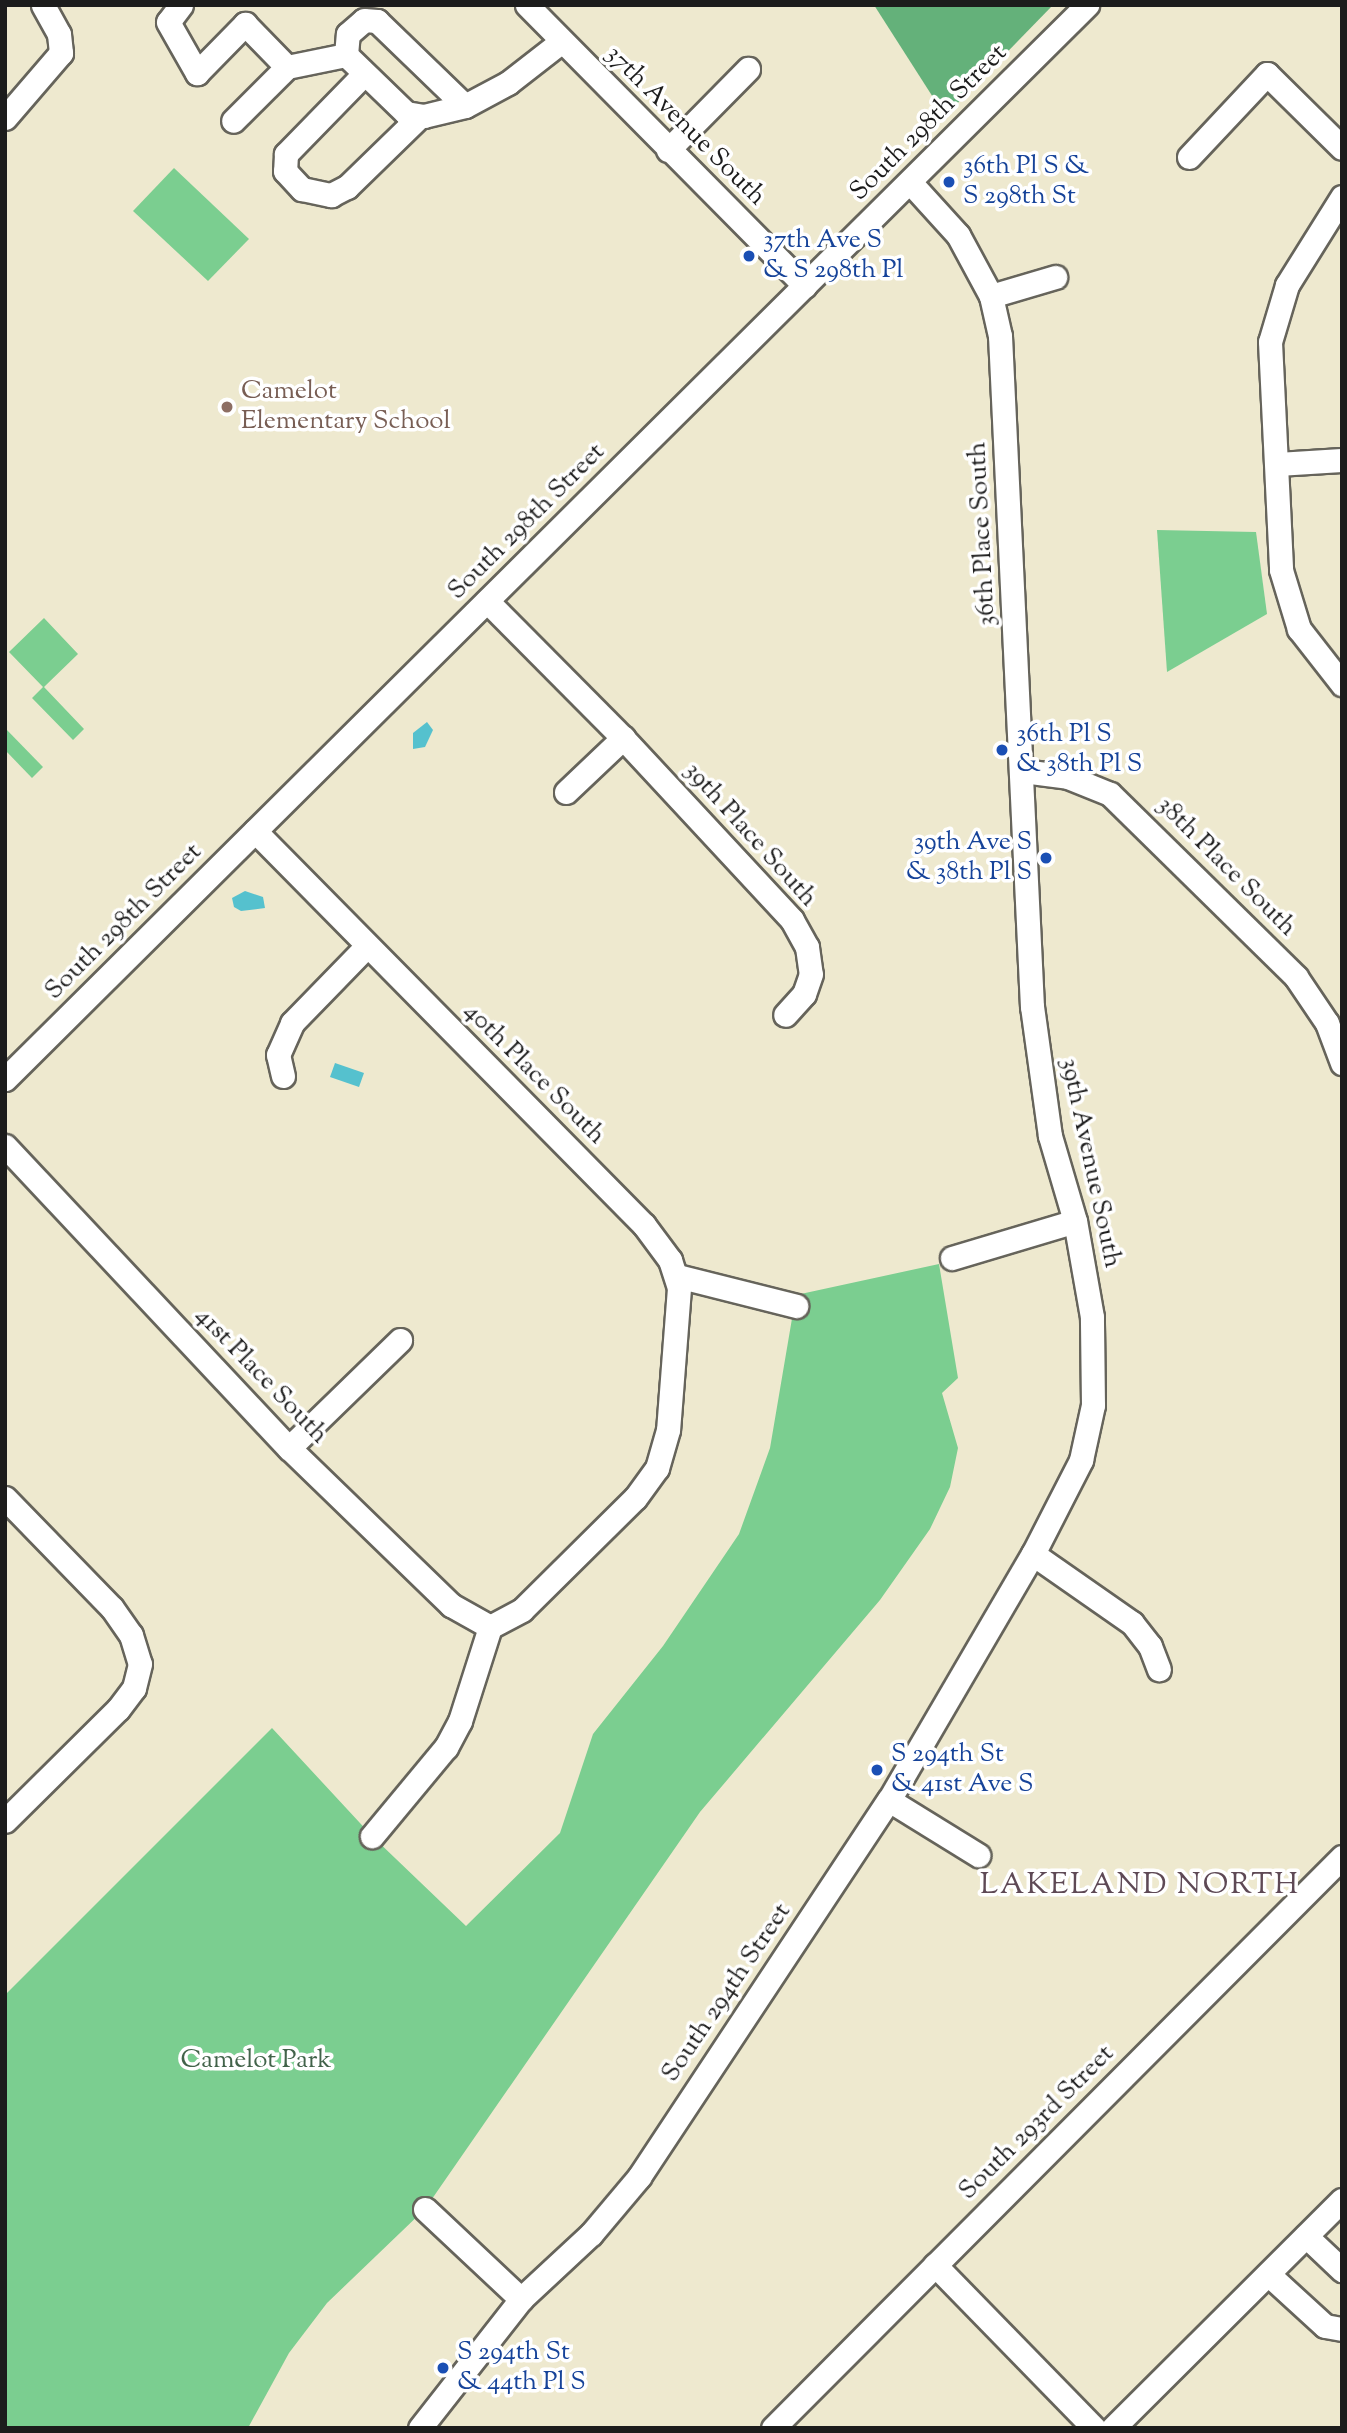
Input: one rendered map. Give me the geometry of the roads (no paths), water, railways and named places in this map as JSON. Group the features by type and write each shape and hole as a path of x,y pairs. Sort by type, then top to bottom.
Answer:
{"street":[{"path":"5,118 58,59 59,34 43,5"},
{"path":"181,5 168,22 197,73 245,24 287,67"},
{"name":"37th Avenue South","path":"527,5 667,150 805,286"},
{"name":"South 298th Street","path":"5,1079 1087,5"},
{"path":"465,106 377,21 355,25 344,44 346,55 405,113 419,117 465,106 508,83 562,41"},
{"path":"233,121 287,67 346,55"},
{"path":"667,150 748,69"},
{"path":"364,74 286,154 285,171 302,189 331,195 347,187 419,117"},
{"path":"1188,157 1267,74 1342,148"},
{"name":"36th Place South","path":"910,183 958,235 990,296 1002,356 1023,771"},
{"path":"1342,197 1287,285 1272,332 1281,570 1290,611 1308,646 1342,684"},
{"path":"990,296 1055,277"},
{"path":"1277,464 1342,460"},
{"name":"39th Place South","path":"487,601 769,891 801,934 811,974 804,994 785,1015"},
{"path":"566,792 623,738"},
{"name":"38th Place South","path":"1023,771 1068,777 1110,794 1296,978 1327,1023 1342,1063"},
{"name":"39th Avenue South","path":"1023,771 1032,1007 1050,1136 1075,1221 1092,1317 1093,1405 1081,1460 1033,1554"},
{"name":"40th Place South","path":"255,831 637,1218 663,1248 677,1276"},
{"path":"283,1076 278,1055 292,1023 367,946"},
{"name":"41st Place South","path":"5,1146 289,1448 452,1605 490,1627"},
{"path":"952,1258 1075,1221"},
{"path":"372,1836 428,1769 460,1721 490,1627 523,1610 635,1498 657,1468 668,1430 679,1299 677,1276 796,1306"},
{"path":"289,1448 400,1340"},
{"path":"5,1498 112,1608 131,1635 140,1664 134,1688 118,1709 5,1821"},
{"path":"1033,1554 1132,1623 1150,1646 1159,1669"},
{"name":"South 294th Street","path":"420,2428 470,2360 521,2300 591,2234 639,2177 889,1800 1033,1554"},
{"path":"889,1800 978,1856"},
{"name":"South 293rd Street","path":"772,2428 1342,1857"},
{"path":"1113,2428 1342,2200"},
{"path":"425,2208 521,2300"},
{"path":"1306,2236 1342,2270"},
{"path":"935,2265 1094,2428"},
{"path":"1268,2274 1325,2326 1342,2329"}],"water":[{"path":"427,722 433,730 425,747 413,749 413,733"},
{"path":"245,891 263,897 265,908 241,911 234,907 232,898"},
{"path":"335,1063 364,1073 359,1087 330,1077"}],"place":[{"name":"36th Pl S & S 298th St","path":"949,182"},
{"name":"37th Ave S & S 298th Pl","path":"749,256"},
{"name":"Camelot Elementary School","path":"227,407"},
{"name":"36th Pl S & 38th Pl S","path":"1002,750"},
{"name":"39th Ave S & 38th Pl S","path":"1046,858"},
{"name":"S 294th St & 41st Ave S","path":"877,1770"},
{"name":"S 294th St & 44th Pl S","path":"443,2368"}],"district":[{"name":"LAKELAND NORTH","path":"1140,1886"}],"park label":[{"name":"Camelot Park","path":"256,2061"}]}
